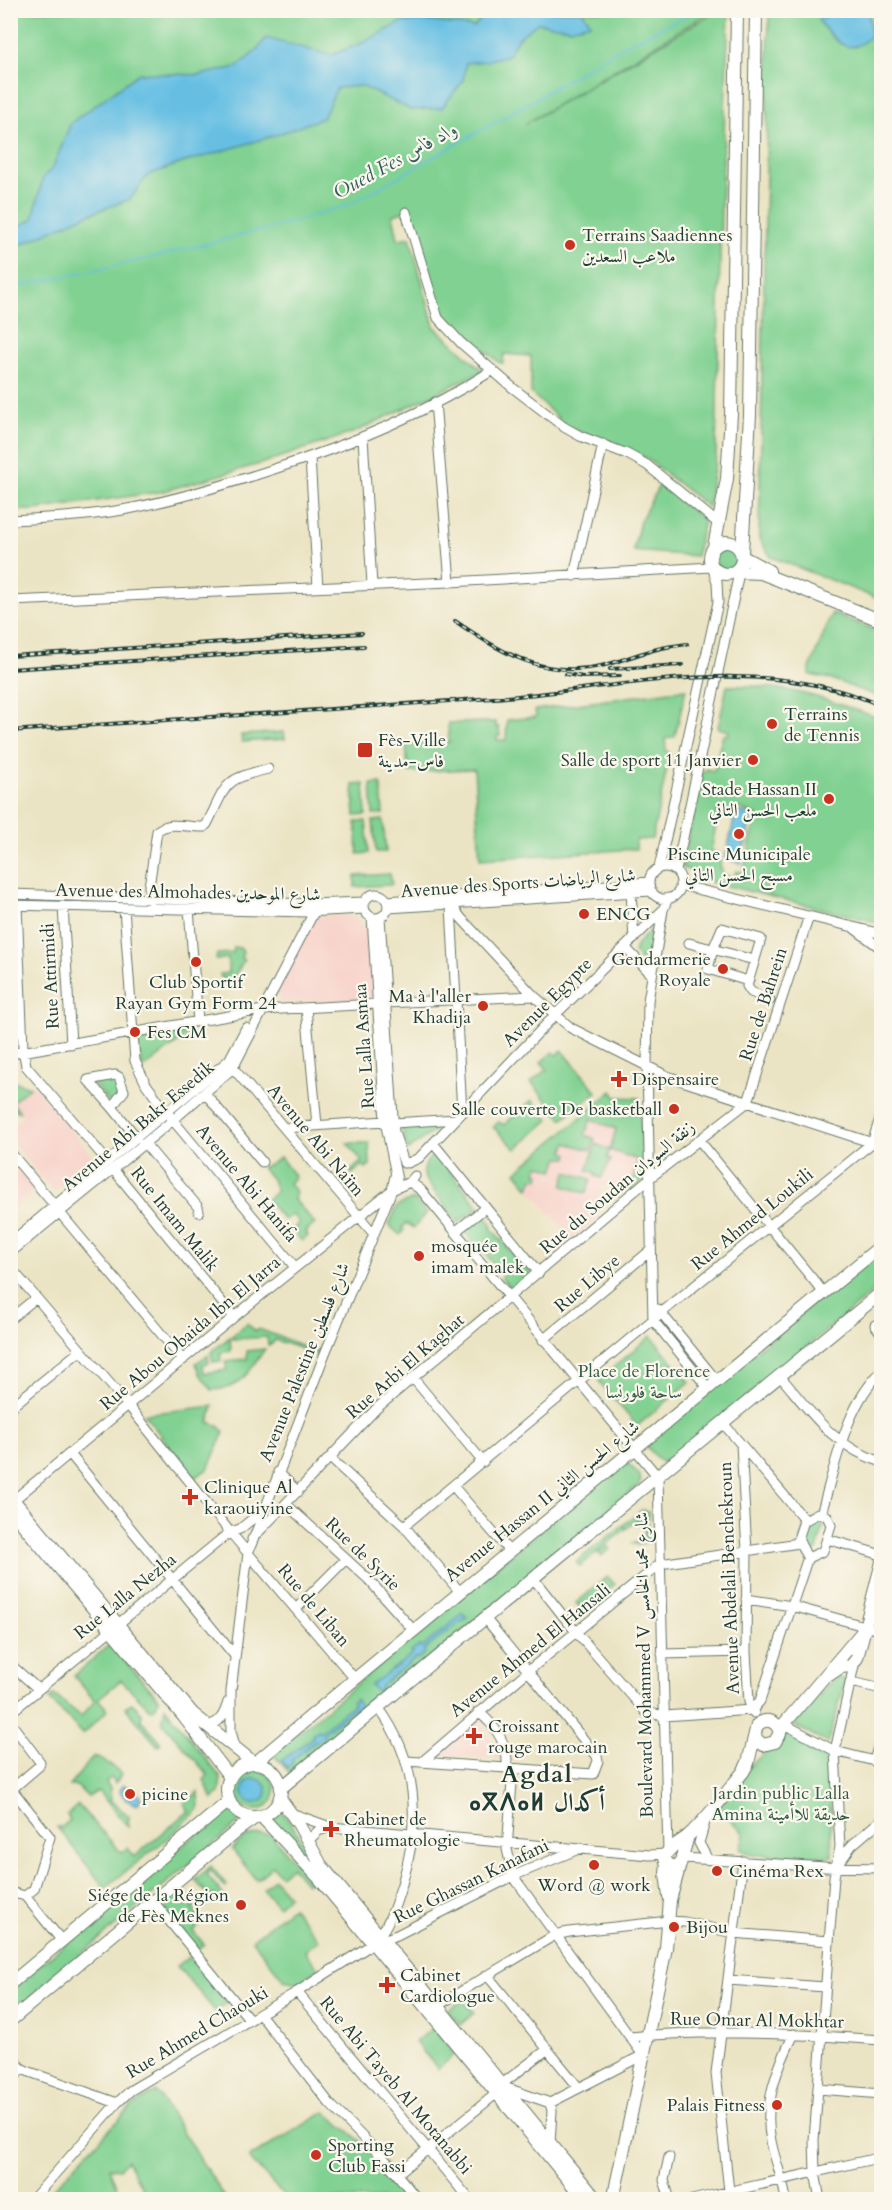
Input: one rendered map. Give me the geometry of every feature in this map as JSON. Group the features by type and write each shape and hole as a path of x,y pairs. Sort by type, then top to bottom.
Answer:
{"main road":[{"path":"737,10 731,414 727,479 714,547 709,558 713,568 723,575 740,564 762,568 882,615"},
{"path":"740,564 750,415 756,10"},
{"path":"714,547 727,542 736,545 740,564"},
{"path":"740,564 882,621"},
{"name":"Avenue Hassan II شارع الحسن الثاني","path":"254,1763 882,1245"},
{"path":"10,2021 153,1901 259,1817 273,1810 281,1793 378,1707 882,1292"},
{"path":"11,1502 114,1627 230,1777"},
{"path":"757,1728 761,1743 767,1745 825,1677 841,1664 864,1628 880,1571"},
{"path":"114,1627 206,1726 254,1763"},
{"path":"841,1664 848,1667 855,1661 855,1645"},
{"path":"748,1763 757,1728 768,1720 778,1732"},
{"path":"673,1857 748,1763 778,1732"},
{"path":"585,2199 501,2088 437,2006 379,1939 259,1817 240,1813 229,1801 227,1789 230,1777 242,1766 254,1763 265,1765 273,1771 279,1779 281,1793 291,1814 321,1865 379,1939 501,2088 597,2199"},
{"path":"10,1984 229,1801"},
{"name":"Boulevard Mohammed V شارع محمد الخامس","path":"613,2199 666,1948 670,1900 666,1874 673,1857"}],"street":[{"path":"406,212 438,318 461,343 564,427 647,465 719,524"},
{"path":"10,520 54,518 130,508 195,494 310,458 363,437 466,387 493,370"},
{"path":"435,402 450,582"},
{"path":"363,437 372,585"},
{"path":"574,576 603,444"},
{"path":"310,458 318,588"},
{"path":"676,871 740,564"},
{"path":"10,602 713,568 717,582 718,602 659,868"},
{"path":"150,900 149,887 157,831 166,825 173,824 204,827 227,784 244,774 268,769"},
{"path":"668,867 676,871 681,885 677,893 668,898 658,897 650,887 652,873 659,868 668,867"},
{"path":"681,885 882,934"},
{"name":"Avenue des Sports شارع الرياضات","path":"387,905 451,904 631,892 650,887"},
{"name":"Avenue des Sports شارع الرياضات","path":"387,905 650,887"},
{"path":"631,892 634,939"},
{"name":"Avenue des Almohades شارع الموحدين","path":"10,894 364,906"},
{"path":"376,894 384,897 387,905 376,917 364,906 368,897 376,894"},
{"path":"668,898 663,910 648,1001 647,1067 652,1320 712,1384"},
{"path":"451,904 461,918 534,996 571,1028 667,1076 882,1146"},
{"path":"284,1128 459,1116 451,904"},
{"path":"14,905 24,1052"},
{"name":"Avenue des Almohades شارع الموحدين","path":"14,905 310,912 364,906"},
{"name":"Rue Attirmidi","path":"63,906 71,1044"},
{"name":"Avenue Abi Hanifa","path":"124,908 135,1061 146,1084 170,1116 295,1268"},
{"path":"189,909 198,1022"},
{"name":"Avenue Egypte","path":"409,1173 419,1158 555,1015 663,910"},
{"name":"Avenue Abi Bakr Essedik","path":"170,1116 205,1093 233,1068 259,1011 310,912"},
{"name":"Rue de Bahrein","path":"748,1102 809,916"},
{"name":"Rue Lalla Asmaa","path":"376,917 389,1122 395,1174"},
{"path":"851,926 882,949"},
{"path":"748,981 708,969 720,930 724,928 760,939 747,986 750,992 770,1000"},
{"path":"689,943 754,960"},
{"path":"625,947 652,975"},
{"path":"10,1054 259,1011 534,996"},
{"path":"306,1008 317,1125"},
{"name":"Avenue Abi Bakr Essedik","path":"10,1253 58,1209 141,1142 230,1060 259,1011"},
{"name":"Rue Imam Malik","path":"24,1052 26,1066 234,1317"},
{"name":"Avenue Abi Naïm","path":"233,1068 374,1234"},
{"path":"205,1093 262,1162"},
{"name":"Rue du Soudan زنقة السودان","path":"509,1299 650,1178 748,1102"},
{"path":"112,1107 196,1211 199,1212 198,1207 141,1142"},
{"path":"872,1143 882,1113"},
{"name":"Rue Lalla Asmaa","path":"389,1122 409,1173"},
{"path":"699,1140 824,1293"},
{"path":"433,1143 539,1273"},
{"name":"Rue Ahmed Loukili","path":"404,1526 652,1320 872,1143"},
{"path":"10,1152 183,1360"},
{"path":"409,1173 399,1181 395,1174 399,1165 409,1173 509,1299 658,1477"},
{"path":"392,1190 409,1173"},
{"name":"Avenue Palestine شارع فلسطين","path":"236,1749 231,1731 231,1691 248,1553 278,1472 392,1190 395,1174"},
{"name":"Rue Abou Obaida Ibn El Jarra","path":"11,1502 234,1317 392,1190"},
{"path":"455,1232 485,1208"},
{"name":"Avenue Abi Bakr Essedik","path":"10,1243 58,1209"},
{"name":"Rue Libye","path":"543,1340 651,1250"},
{"name":"Rue de Liban","path":"10,1267 14,1276 81,1350 230,1532 355,1678"},
{"path":"10,1319 36,1298"},
{"name":"Rue Arbi El Kaghat","path":"252,1539 377,1408 509,1299"},
{"path":"652,1303 712,1384"},
{"path":"874,1325 882,1334"},
{"path":"10,1408 81,1350"},
{"path":"821,1514 842,1443 861,1395 882,1371"},
{"path":"780,1376 824,1427 842,1443 882,1462"},
{"path":"413,1378 483,1462"},
{"path":"723,1423 804,1520"},
{"name":"Avenue Abdelali Benchekroun","path":"741,1444 747,1552 748,1702 757,1728"},
{"path":"70,1454 234,1655"},
{"path":"330,1458 404,1526 460,1592"},
{"path":"278,1472 298,1492"},
{"name":"Boulevard Mohammed V شارع محمد الخامس","path":"658,1477 664,1716 673,1857"},
{"path":"453,1486 509,1551"},
{"name":"Rue de Syrie","path":"286,1504 387,1599 414,1630"},
{"name":"Rue Lalla Nezha","path":"10,1713 171,1579 230,1532 240,1529 263,1510"},
{"path":"816,1513 827,1516 831,1524 822,1552 808,1557 798,1539 804,1520 816,1513"},
{"path":"827,1539 882,1555"},
{"path":"660,1564 799,1543"},
{"path":"533,1578 576,1632 645,1710 654,1715 664,1716 752,1710 760,1701 808,1557"},
{"path":"296,1609 346,1559"},
{"name":"Avenue Ahmed El Hansali","path":"422,1762 478,1712 660,1564"},
{"path":"244,1580 260,1567"},
{"path":"746,1599 792,1606 864,1628 882,1631"},
{"path":"406,1761 593,1774 598,1761 597,1756 485,1618"},
{"path":"662,1654 746,1652"},
{"path":"820,2199 815,2172 814,2140 828,1941 834,1877 840,1847 835,1751 855,1661"},
{"path":"10,1664 38,1689"},
{"path":"841,1664 851,1682 882,1689"},
{"name":"Avenue Palestine شارع فلسطين","path":"206,1726 220,1720 231,1691"},
{"path":"378,1707 394,1731 406,1761 413,1797 414,1833 397,1900 379,1939"},
{"path":"478,1712 487,1719 500,1738 510,1769 507,1849 513,1876 643,2055 550,2103 501,2088"},
{"path":"10,1722 40,1762 39,1766 12,1792 50,1836 34,1889 26,1896"},
{"path":"778,1732 878,1763 882,1733"},
{"path":"707,1858 699,1843 702,1828 710,1811"},
{"path":"291,1814 330,1827 673,1857 882,1868"},
{"path":"837,1867 852,1845 882,1819"},
{"path":"308,1841 318,1831 330,1827"},
{"name":"Rue Ghassan Kanafani","path":"379,1939 397,1935 513,1876 581,1848"},
{"path":"729,2195 716,2073 743,1861"},
{"path":"10,1892 26,1896 62,1941"},
{"path":"153,1901 250,2020"},
{"path":"437,2006 555,1935 568,1932 669,1921 685,1922 733,1933 828,1941"},
{"name":"Rue Ahmed Chaouki","path":"32,2199 117,2103 135,2087 297,1992 379,1939"},
{"path":"487,1975 579,2088"},
{"path":"728,1980 825,1988"},
{"name":"Rue Abi Tayeb Al Motanabbi","path":"297,1992 470,2199"},
{"path":"260,2013 330,2104 418,2199"},
{"name":"Rue Omar Al Mokhtar","path":"631,2037 687,2032 794,2034 882,2040"},
{"path":"786,2199 771,2140 770,2108 776,2074 794,2034"},
{"path":"397,2174 548,2049"},
{"path":"10,2055 21,2068 117,2103"},
{"path":"10,2084 21,2068"},
{"path":"818,2089 882,2094"},
{"path":"550,2103 552,2111 550,2144"},
{"path":"669,2157 664,2180 670,2199"},
{"path":"692,2199 729,2195 882,2157"}],"shaded area":[{"path":"350,915 368,929 374,1000 282,1003 276,991 313,916"},
{"path":"33,1084 92,1156 91,1160 53,1192 11,1141 10,1127 23,1116 12,1102"},
{"path":"612,1091 616,1097 642,1098 649,1176 631,1191 628,1187 623,1189 623,1194 602,1185 594,1212 600,1217 572,1240 516,1172"},
{"path":"11,1161 35,1190 10,1211"},
{"name":"Croissant rouge marocain","path":"479,1722 482,1723 501,1758 445,1756 441,1750"}],"green space":[{"path":"10,11 712,11 525,124 717,11 729,11 721,207 716,456 708,507 646,458 568,427 531,393 531,356 504,354 503,363 500,363 441,313 410,210 393,215 398,239 410,237 434,326 483,371 355,432 260,464 160,492 33,510 11,510"},
{"path":"769,11 881,11 881,600 771,557 759,539"},
{"path":"660,484 704,520 696,556 633,551 640,521"},
{"path":"726,545 734,549 738,557 734,565 726,569 718,565 714,557 718,549"},
{"path":"832,613 881,632 881,698 831,679 810,675 810,668"},
{"path":"727,686 768,687 806,694 881,719 881,923 710,882 706,875 682,868 701,775 706,769 714,771 723,734 728,735 729,731 718,728","holes":["736,807 757,815 743,873 736,871 734,878 722,874 721,860 718,858 720,854 711,851 719,809 734,812"]},
{"path":"686,689 675,736 665,739 666,750 670,754 652,839 636,840 636,849 480,859 474,769 408,772 406,743 449,742 448,723 496,722 500,736 497,736 497,740 506,740 507,720 536,717 535,710"},
{"path":"284,732 285,739 242,742 241,735"},
{"path":"381,783 383,814 373,815 371,784"},
{"path":"364,784 366,815 355,816 353,785"},
{"path":"383,820 386,852 376,852 373,821"},
{"path":"366,821 369,853 358,854 356,822"},
{"path":"390,874 392,884 390,885 355,887 355,876"},
{"path":"661,920 655,960 647,963 640,960 634,952 637,944"},
{"path":"234,947 240,948 243,952 241,958 244,960 233,979 222,979 220,974 228,973 228,958 216,960 217,954 233,953"},
{"path":"188,1031 189,1034 142,1067 137,1044 140,1040"},
{"path":"562,1050 597,1092 562,1119 531,1082 547,1069 541,1062 553,1052 557,1055"},
{"path":"117,1077 122,1093 112,1106 93,1083"},
{"path":"10,1080 30,1087 12,1102 20,1112 11,1108"},
{"path":"612,1091 616,1097 639,1098 645,1179 631,1191 628,1186 632,1183 638,1160 610,1150 616,1129 591,1119 585,1135 595,1139 591,1150 566,1143 564,1152 569,1154 568,1158 559,1158 554,1170 539,1165 536,1172 540,1174 539,1179 533,1178 529,1188 516,1172"},
{"path":"532,1100 549,1120 516,1149 493,1127 499,1122 504,1125"},
{"path":"441,1126 408,1150 401,1127"},
{"path":"347,1143 369,1143 370,1165 366,1168 363,1165 352,1174 350,1172 362,1161"},
{"path":"596,1144 610,1150 607,1158 611,1160 601,1178 595,1176 596,1173 587,1170"},
{"path":"435,1153 479,1207 458,1223 425,1179 425,1165"},
{"path":"280,1157 295,1177 289,1183 296,1192 294,1199 315,1224 305,1232 308,1236 302,1241 292,1231 299,1222 292,1214 284,1220 266,1200 276,1192 272,1179 261,1167 271,1164"},
{"path":"567,1172 591,1179 586,1193 563,1186"},
{"path":"414,1199 427,1213 414,1228 406,1223 400,1235 389,1225 397,1206"},
{"path":"484,1214 492,1224 491,1228 519,1261 524,1262 532,1272 512,1289 478,1245 473,1243 464,1231"},
{"path":"881,1246 881,1285 673,1458 661,1462 647,1447 648,1442"},
{"path":"247,1323 255,1331 259,1329 319,1352 318,1354 275,1340 268,1345 267,1337 233,1339 232,1336"},
{"name":"Place de Florence ساحة فلورنسا","path":"651,1336 690,1382 637,1426 598,1380"},
{"path":"230,1337 231,1351 220,1353 221,1361 213,1362 211,1352"},
{"path":"265,1349 242,1379 225,1388 212,1390 200,1374 196,1363 208,1355 209,1363 203,1364 204,1373 227,1370 225,1361 247,1359 247,1351"},
{"path":"213,1406 209,1422 219,1426 224,1432 208,1469 194,1478 144,1414"},
{"path":"624,1460 639,1474 641,1481 639,1485 291,1774 273,1754"},
{"path":"642,1510 648,1512 648,1541 639,1545 631,1543 640,1542 645,1535 643,1526 636,1523 642,1516 626,1529 624,1526 625,1529 606,1545 610,1549 601,1556 598,1553 604,1547 580,1566 576,1562"},
{"path":"816,1518 821,1519 824,1524 817,1550 809,1554 801,1540 806,1525"},
{"path":"607,1577 615,1584 583,1610 576,1603"},
{"path":"110,1644 159,1699 155,1708 150,1709 121,1680 98,1699 108,1710 83,1734 49,1699 54,1695 81,1716 95,1701 74,1676"},
{"path":"835,1677 846,1680 828,1743 793,1725"},
{"path":"132,1703 142,1713 141,1720 157,1737 161,1744 158,1746 125,1707"},
{"path":"165,1707 221,1778 219,1793 213,1799 204,1780 208,1775 162,1722"},
{"name":"Jardin public Lalla Amina حديقة للاأمينة","path":"788,1732 829,1754 832,1856 753,1855 740,1849 744,1834 719,1808 743,1772"},
{"path":"94,1756 122,1774 115,1783 110,1778 106,1782 110,1788 111,1801 129,1816 128,1827 98,1791 88,1797 77,1786 69,1786"},
{"path":"255,1770 269,1776 275,1790 269,1804 255,1810 241,1804 235,1790 241,1776"},
{"path":"198,1792 199,1809 169,1837 105,1888 57,1827 62,1827 70,1820 67,1815 78,1805 118,1849 122,1852 128,1848 134,1857 189,1811 184,1804"},
{"path":"227,1809 242,1820 11,2013 11,1989"},
{"path":"280,1809 298,1833 308,1859 272,1821"},
{"path":"259,1834 271,1835 311,1881 306,1884 292,1867 280,1875 273,1866 256,1880 232,1849 244,1838"},
{"path":"211,1866 227,1886 225,1888 210,1870 206,1874 224,1896 219,1899 215,1895 210,1897 195,1880"},
{"path":"274,1879 289,1896 278,1906 263,1889"},
{"path":"182,1890 195,1906 193,1909 203,1922 193,1931 204,1944 197,1949 165,1911 167,1902"},
{"path":"292,1907 319,1940 305,1951 318,1968 299,1983 284,1980 252,1940"},
{"path":"189,1957 227,2002 216,2012 177,1966"},
{"path":"463,2000 474,2013 460,2025 447,2010"},
{"path":"433,2028 455,2054 438,2069 415,2042"},
{"path":"156,2091 226,2199 147,2198 127,2160 119,2169 109,2167 121,2199 43,2199 131,2107"},
{"name":"Sporting Club Fassi","path":"325,2112 374,2152 414,2199 287,2199 249,2158"}],"water":[{"path":"488,11 582,11 591,23 570,28 538,23 518,38 508,55 466,63 463,81 442,108 411,110 362,86 337,88 323,118 148,175 130,199 87,215 11,249 11,230 33,219 43,177 52,169 71,123 139,73 200,75 237,67 257,50 266,38 331,55 362,43 402,22 430,21 474,27"},
{"path":"832,11 868,11 871,35 863,43 855,46 848,46 835,40 818,20 822,16 824,19"},
{"name":"Piscine Municipale مسبح الحسن التاني","path":"736,811 752,815 741,863 725,859"},
{"path":"463,1613 467,1619 461,1621 424,1650 425,1653 381,1686 382,1688 377,1692 371,1685 413,1654 411,1652 419,1646 421,1648"},
{"path":"356,1699 361,1705 354,1708 323,1734 324,1737 315,1741 292,1760 293,1763 287,1768 281,1761 313,1737 312,1735 318,1730 320,1732"},
{"path":"255,1779 260,1780 266,1786 266,1796 260,1802 255,1803 250,1802 244,1796 243,1791 244,1786 250,1780"},
{"name":"picine","path":"123,1785 134,1789 141,1798 137,1805 126,1800 119,1790"}],"waterway":[{"name":"Oued Fes واد فاس","path":"10,288 154,257 297,221 350,204 627,44 698,10"}],"railway":[{"path":"455,621 489,643 523,660 560,669 601,666 655,650 687,644"},
{"path":"10,656 362,633"},
{"path":"10,669 364,646"},
{"path":"610,669 682,665"},
{"path":"566,674 583,677 620,676"},
{"path":"10,731 493,698 689,678 738,677 787,680 835,689 882,706"}],"place":[{"name":"Terrains Saadiennes ملاعب السعدين","path":"570,245"},
{"name":"Terrains de Tennis","path":"772,724"},
{"name":"Fès-Ville فاس-مدينة","path":"365,750"},
{"name":"Salle de sport 11 Janvier","path":"753,760"},
{"name":"Stade Hassan II ملعب الحسن التاني","path":"829,799"},
{"name":"Piscine Municipale مسبح الحسن التاني","path":"739,834"},
{"name":"ENCG","path":"584,914"},
{"name":"Club Sportif Rayan Gym Form 24","path":"196,962"},
{"name":"Gendarmerie Royale","path":"723,969"},
{"name":"Ma à l'aller Khadija","path":"483,1006"},
{"name":"Fes CM","path":"135,1032"},
{"name":"Dispensaire","path":"619,1079"},
{"name":"Salle couverte De basketball","path":"674,1109"},
{"name":"mosquée imam malek","path":"419,1256"},
{"name":"Clinique Al karaouiyine","path":"190,1497"},
{"name":"Croissant rouge marocain","path":"474,1736"},
{"name":"picine","path":"130,1794"},
{"name":"Cabinet de Rheumatologie","path":"331,1829"},
{"name":"Word @ work","path":"594,1865"},
{"name":"Cinéma Rex","path":"717,1871"},
{"name":"Siége de la Région de Fès Meknes","path":"241,1905"},
{"name":"Bijou","path":"674,1927"},
{"name":"Cabinet Cardiologue","path":"387,1985"},
{"name":"Palais Fitness","path":"777,2105"},
{"name":"Sporting Club Fassi","path":"316,2155"}],"district":[{"name":"Agdal ⴰⴳⴷⴰⵍ أكدال","path":"537,1788"}]}
